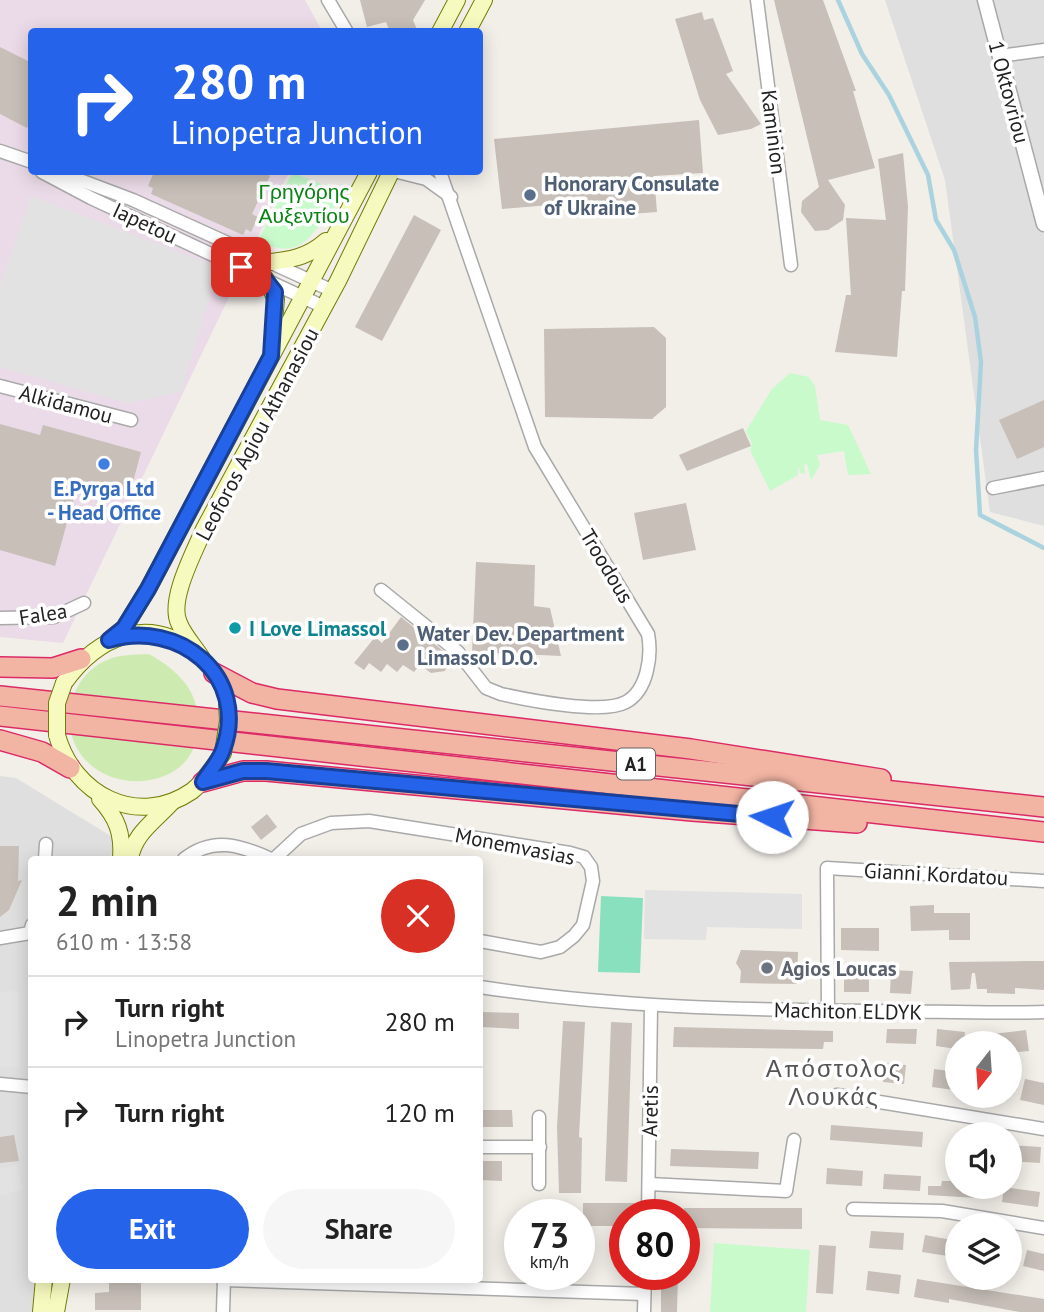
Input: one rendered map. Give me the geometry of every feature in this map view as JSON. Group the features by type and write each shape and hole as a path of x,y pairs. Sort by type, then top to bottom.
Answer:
{"highway":[{"path":"0,667 53,668 81,659"},
{"path":"209,666 252,692 277,699 691,749 850,773 1024,805"},
{"name":"A1","path":"0,696 1044,807"},
{"name":"A1","path":"0,716 358,753 1044,832"},
{"path":"0,740 41,751 70,768"},
{"path":"203,782 243,771 266,771 706,812 852,823 1023,830"}],"main road":[{"path":"442,28 457,0"},
{"path":"469,28 484,0"},
{"name":"Leoforos Agiou Athanasiou","path":"109,640 124,628 148,589 367,175"},
{"name":"Leoforos Agiou Athanasiou","path":"209,666 178,622 178,598 186,571 204,529 332,291 390,175"},
{"path":"271,356 276,299 264,270 312,253 334,235"},
{"path":"93,792 116,802 141,807 158,805 190,793 203,782 223,753 229,721 227,703 209,666 190,649 159,636 125,636 109,640 81,659 64,683 57,703 57,735 70,768 117,822 121,856"},
{"path":"130,856 131,848 141,831 176,798"},
{"path":"41,1312 44,1283"},
{"path":"56,1312 61,1283"}],"street":[{"path":"328,0 345,28"},
{"name":"Kaminion","path":"757,0 791,265"},
{"name":"1 Oktovriou","path":"985,0 1040,192 1044,224"},
{"path":"999,56 1044,50"},
{"path":"0,151 28,162"},
{"name":"Iapetou","path":"48,175 91,198 264,270 306,287 332,291"},
{"name":"Iapetou","path":"67,175 133,201 264,270"},
{"path":"410,175 426,179 451,197"},
{"name":"Troodous","path":"381,590 458,652 486,688 502,694 602,708 625,703 637,692 652,654 648,634 535,447 441,175"},
{"name":"Iapetou","path":"306,287 324,306"},
{"name":"Alkidamou","path":"0,386 131,420"},
{"path":"993,488 1044,478"},
{"name":"Falea","path":"0,618 54,617 84,603"},
{"name":"Monemvasias","path":"276,856 301,834 331,823 369,821 584,857 591,867 593,881 583,925 560,947 541,952 483,942"},
{"path":"188,856 197,849 218,843 242,846 266,856"},
{"path":"45,856 46,844"},
{"name":"Gianni Kordatou","path":"828,1011 827,868 1044,881"},
{"path":"0,938 28,933"},
{"name":"Machiton ELDYK","path":"483,987 548,997 651,1006 828,1011 1044,1012"},
{"name":"Aretis","path":"648,1199 651,1006"},
{"path":"0,1084 28,1087"},
{"path":"837,1095 1044,1129"},
{"path":"539,1117 539,1184"},
{"path":"649,1184 786,1191 794,1140"},
{"path":"483,1147 540,1147"},
{"path":"853,1209 942,1211 1044,1228"},
{"path":"223,1312 224,1283"},
{"path":"400,1283 645,1294"},
{"path":"644,1312 645,1290"}],"shaded area":[{"path":"0,0 305,0 320,28 28,28 28,175 288,175 63,643 0,637"},
{"path":"885,0 1044,0 1044,526 990,512 945,180"},
{"path":"31,196 218,267 181,392 127,403 0,367 0,287"},
{"path":"0,776 16,778 114,838 111,856 28,856 28,1283 48,1283 44,1312 0,1312"},
{"path":"645,890 802,894 802,929 707,927 706,940 644,939"},
{"path":"18,991 20,1068 0,1066 0,992"},
{"path":"16,1165 23,1190 0,1195 0,1169"}],"green space":[{"name":"Γρηγόρης Αυξεντίου","path":"291,175 336,189 338,203 305,242 286,249 258,241"},
{"path":"790,373 809,377 815,386 820,420 848,425 871,474 848,475 844,451 817,455 820,465 811,480 807,464 804,465 805,473 801,474 798,466 798,475 770,491 750,450 752,444 746,431 772,389"},
{"path":"149,654 180,677 193,696 198,720 196,739 187,759 169,774 141,781 112,777 87,762 72,738 70,712 73,699 78,686 95,667 117,657"},
{"path":"601,896 643,898 640,973 598,972"},
{"path":"714,1243 810,1250 806,1312 710,1312"}],"building":[{"path":"360,0 425,0 413,20 416,28 388,28 386,22 367,27"},
{"path":"774,0 823,0 856,91 853,91 875,168 828,180 845,205 843,220 828,230 815,231 801,212 802,201 819,187"},
{"path":"702,12 704,20 713,18 733,71 726,74 761,124 751,129 718,135 700,100 675,19"},
{"path":"0,47 28,61 28,126 27,128 0,114"},
{"path":"699,120 703,173 654,176 657,212 576,218 574,203 502,209 494,139"},
{"path":"903,153 908,207 905,291 902,291 897,357 835,352 846,295 851,295 846,218 886,220 878,159"},
{"path":"153,175 270,176 252,214 258,217 251,232 246,229 243,235 151,194 153,188 148,186"},
{"path":"414,215 441,230 382,341 355,327"},
{"path":"654,327 666,338 666,407 652,419 545,417 544,329"},
{"path":"1044,400 1044,447 1017,459 999,420"},
{"path":"0,424 40,435 43,425 141,452 129,497 78,483 55,566 0,550"},
{"path":"743,428 751,446 687,471 679,455"},
{"path":"686,503 696,550 643,560 634,513"},
{"path":"476,562 535,565 534,606 550,608 561,656 472,652"},
{"name":"Water Dev. Department Limassol D.O.","path":"401,617 447,654 449,662 445,671 431,673 420,665 414,672 403,665 397,672 387,664 381,672 369,663 364,670 354,663 375,637 382,643"},
{"path":"267,814 277,827 261,840 251,827"},
{"path":"0,846 19,846 18,881 22,880 9,910 0,917"},
{"path":"934,905 934,913 970,913 970,940 949,940 949,930 911,931 910,906"},
{"path":"841,928 879,928 879,951 841,950"},
{"name":"Agios Loucas","path":"741,950 798,952 797,984 740,983 741,971 736,963"},
{"path":"1044,961 1044,990 1015,988 1015,994 987,993 987,989 977,989 975,973 972,973 970,989 951,990 949,962"},
{"path":"891,970 913,971 911,994 890,993"},
{"path":"844,974 869,974 869,992 844,992"},
{"path":"483,1012 519,1013 519,1029 483,1027"},
{"path":"563,1021 585,1022 579,1137 582,1138 581,1193 559,1193 557,1127"},
{"path":"611,1022 632,1023 627,1182 605,1181"},
{"path":"674,1027 833,1031 833,1042 824,1042 823,1049 673,1047"},
{"path":"887,1029 917,1029 916,1044 886,1043"},
{"path":"937,1029 956,1031 945,1031 945,1047 936,1046"},
{"path":"1026,1030 1029,1051 1022,1052 1022,1031 1018,1031"},
{"path":"885,1063 906,1065 904,1084 883,1082"},
{"path":"934,1069 945,1070 945,1089 932,1087"},
{"path":"1025,1079 1044,1083 1044,1105 1022,1100"},
{"path":"483,1110 512,1110 513,1127 483,1127"},
{"path":"831,1125 923,1132 922,1147 830,1140"},
{"path":"14,1135 19,1161 0,1163 0,1137"},
{"path":"1022,1146 1041,1147 1040,1163 1022,1162"},
{"path":"671,1149 759,1152 758,1169 670,1166"},
{"path":"483,1161 502,1161 502,1181 483,1180"},
{"path":"827,1168 863,1171 862,1186 826,1184"},
{"path":"884,1174 921,1176 920,1191 883,1189"},
{"path":"942,1181 945,1181 945,1196 928,1195 928,1186 941,1186"},
{"path":"1022,1190 1040,1192 1038,1207 1002,1202 1002,1199 1022,1199"},
{"path":"595,1203 609,1203 609,1226 595,1226"},
{"path":"700,1208 802,1208 802,1229 700,1228"},
{"path":"871,1231 904,1233 903,1250 869,1248"},
{"path":"925,1235 945,1239 945,1256 922,1252"},
{"path":"819,1245 836,1246 833,1294 816,1293"},
{"path":"1027,1250 1044,1254 1044,1271 1023,1266"},
{"path":"868,1271 901,1275 899,1294 866,1290"},
{"path":"917,1279 945,1283 945,1290 987,1290 1044,1299 1044,1312 1020,1312 949,1299 949,1303 914,1297"},
{"path":"109,1283 141,1283 141,1310 95,1310 95,1293 109,1292"},
{"path":"661,1290 678,1290 677,1312 661,1312"}],"waterway":[{"path":"838,0 862,54 889,95 928,175 936,220 954,250 975,317 981,362 976,450 980,515 1044,548"}],"place":[{"name":"Honorary Consulate of Ukraine","path":"530,195"},
{"name":"E.Pyrga Ltd - Head Office","path":"104,464"},
{"name":"I Love Limassol","path":"235,628"},
{"name":"Water Dev. Department Limassol D.O.","path":"403,645"},
{"name":"Agios Loucas","path":"767,968"}],"district":[{"name":"Απόστολος Λουκάς","path":"834,1082"}],"route":[{"path":"241,267 264,278 275,292 277,303 271,356 148,589 124,628 109,640 142,634 176,641 190,649 214,673 227,703 229,721 223,753 203,782 224,774 266,771 772,817"}]}
